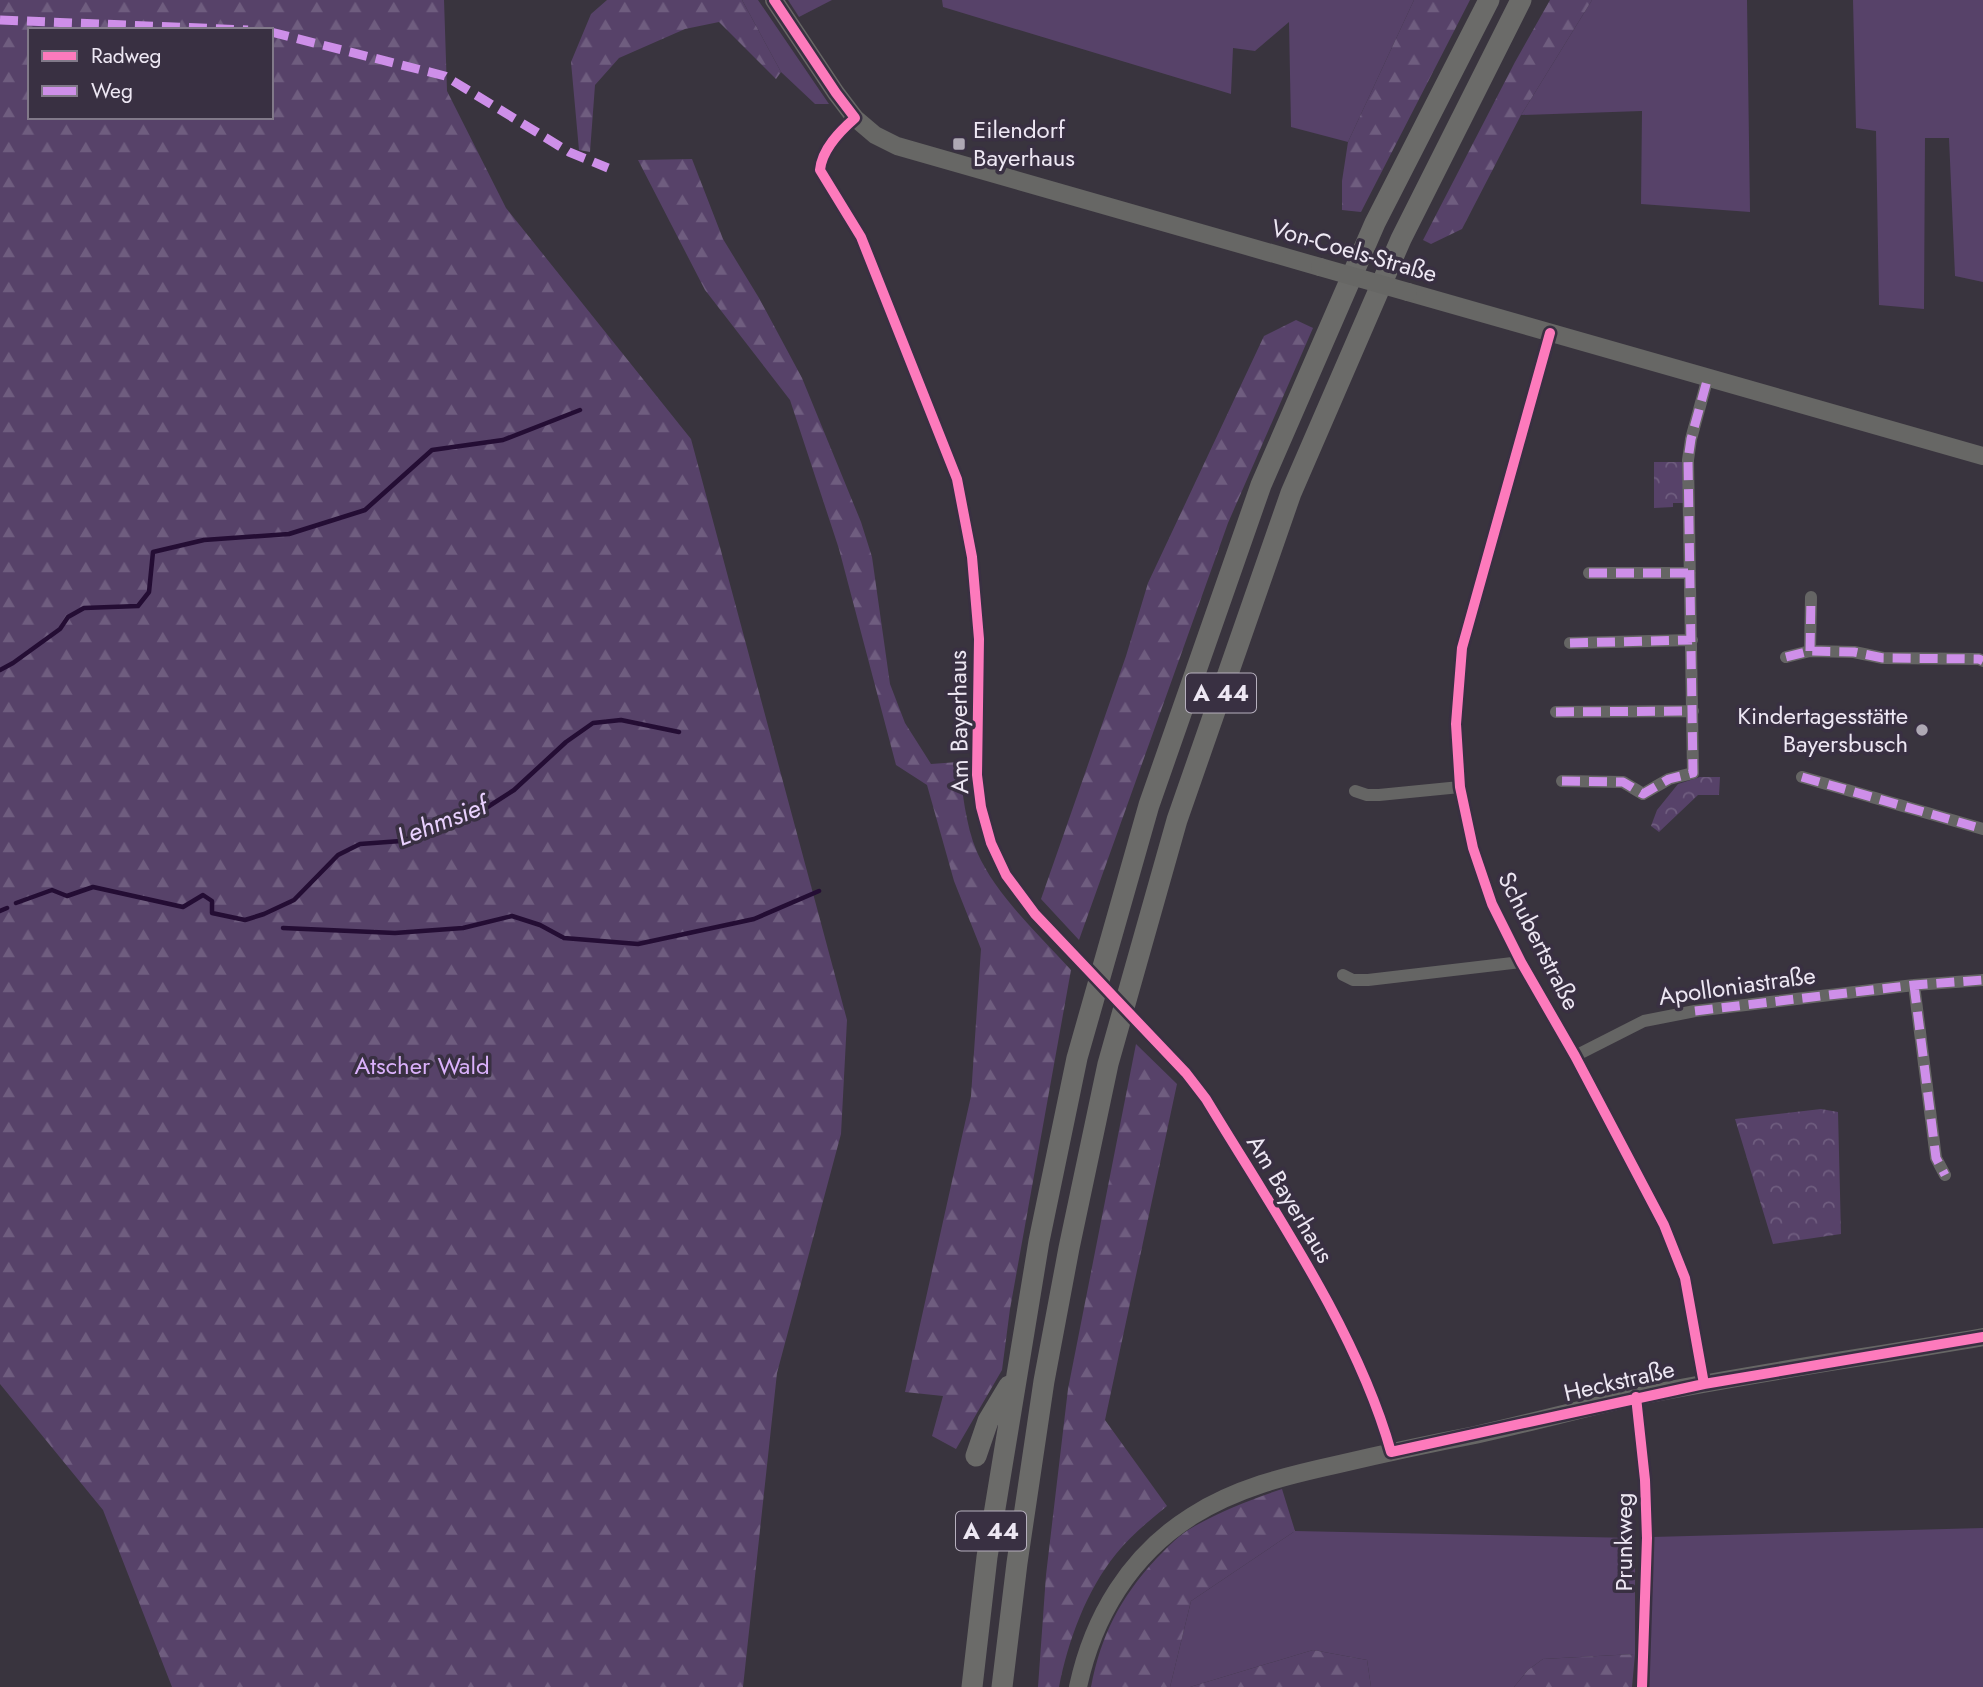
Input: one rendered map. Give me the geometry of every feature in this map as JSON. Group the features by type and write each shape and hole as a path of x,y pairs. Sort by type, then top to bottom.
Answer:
{"highway":[{"name":"A 44","path":"972,1687 987,1557 1039,1241 1077,1058 1153,793 1261,485 1375,223 1489,0"},
{"name":"A 44","path":"1002,1687 1017,1563 1043,1392 1069,1248 1108,1064 1177,820 1292,494 1401,239 1521,0"},
{"path":"976,1456 988,1421 1016,1375"}],"main road":[{"name":"Von-Coels-Straße","path":"774,0 855,118 875,135 897,146 1983,456"},
{"name":"Heckstraße","path":"1079,1687 1085,1656 1107,1603 1129,1573 1158,1541 1192,1517 1234,1494 1277,1478 1532,1423 1636,1397 1983,1337"}],"street":[{"name":"Am Bayerhaus","path":"855,118 843,128 825,152 820,170 861,237 957,479 972,556 979,639 977,775 981,807 991,843 1006,876 1035,914 1186,1073 1206,1099 1310,1272 1376,1404 1391,1452"},
{"name":"Schubertstraße","path":"1550,333 1462,648 1456,724 1460,787 1473,848 1492,904 1664,1225 1685,1278 1704,1384"},
{"path":"1562,781 1623,782 1643,794 1669,779 1693,773 1688,460 1708,377"},
{"path":"1589,573 1690,573"},
{"path":"1811,597 1811,651"},
{"path":"1570,643 1692,640"},
{"path":"1786,657 1811,651 1854,652 1883,658 1983,661"},
{"path":"1556,712 1693,711"},
{"path":"1802,777 1983,829"},
{"path":"1355,791 1367,795 1460,787"},
{"path":"1343,975 1353,979 1368,979 1521,962"},
{"name":"Apolloniastraße","path":"1575,1056 1644,1021 1695,1011 1914,985 1983,981"},
{"path":"1914,985 1936,1158 1944,1175"},
{"name":"Prunkweg","path":"1636,1397 1645,1480 1647,1538 1642,1687"}],"green space":[{"name":"Atscher Wald","path":"0,0 444,0 447,91 506,208 691,439 847,1020 841,1134 777,1373 743,1687 172,1687 103,1510 0,1384"},
{"path":"607,0 742,0 781,72 776,79 719,22 685,29 619,58 595,85 590,152 579,150 571,62 591,14"},
{"path":"742,0 758,0 829,104 815,104 781,72"},
{"path":"788,0 832,0 799,17"},
{"path":"942,0 1414,0 1348,142 1291,127 1289,22 1255,51 1233,48 1231,94 943,7"},
{"path":"1414,0 1470,0 1361,212 1342,210 1342,181 1348,142"},
{"path":"1550,0 1592,0 1521,115 1462,229 1431,244 1423,240 1515,62"},
{"path":"1592,0 1747,0 1750,212 1641,204 1642,111 1521,115"},
{"path":"1853,0 1983,0 1983,282 1955,276 1949,138 1925,138 1924,309 1879,305 1876,131 1856,128"},
{"path":"692,159 723,239 759,298 802,378 861,522 872,557 890,684 905,723 931,764 958,762 970,830 985,868 1019,914 1071,970 1010,1309 1002,1370 956,1449 932,1436 943,1396 905,1392 971,1096 981,949 954,881 927,785 896,765 839,549 790,400 705,290 638,160"},
{"path":"1296,320 1313,328 1228,523 1079,940 1041,899 1126,656 1148,583 1264,336"},
{"path":"1654,462 1683,462 1684,503 1673,503 1673,507 1654,508"},
{"path":"1700,777 1720,777 1719,795 1698,795 1659,832 1651,826 1657,810 1678,784"},
{"path":"1136,1044 1177,1084 1105,1420 1167,1506 1140,1528 1105,1568 1087,1600 1073,1634 1059,1687 1038,1687 1046,1575 1068,1389"},
{"path":"1821,1109 1838,1112 1841,1234 1773,1244 1735,1119"},
{"path":"1282,1489 1295,1531 1191,1601 1170,1687 1091,1687 1100,1651 1114,1618 1132,1588 1156,1559 1188,1530 1234,1507"},
{"path":"1983,1528 1983,1687 1648,1687 1652,1537"},
{"path":"1295,1531 1635,1538 1635,1654 1543,1659 1528,1670 1514,1687 1371,1687 1367,1660 1313,1650 1190,1687 1170,1687 1191,1601"},
{"path":"1313,1650 1367,1660 1371,1687 1190,1687"},
{"path":"1635,1654 1632,1687 1514,1687 1528,1670 1543,1659"}],"waterway":[{"name":"Lehmsief","path":"0,670 60,629 68,617 84,608 138,606 149,592 153,552 204,540 289,534 365,510 432,450 503,440 580,410"},
{"name":"Lehmsief","path":"16,903 52,890 67,896 93,887 183,907 203,895 212,901 212,913 245,920 294,900 338,855 360,844 401,841 413,837 428,824 483,810 514,790 566,742 593,723 621,720 679,732"},
{"path":"283,928 395,933 463,928 512,916 540,925 564,938 638,944 754,919 819,891"},
{"name":"Lehmsief","path":"0,911 7,908"}],"marked path":[{"path":"0,20 198,28"},
{"path":"273,33 445,76 569,152 608,168"},
{"path":"1562,781 1623,782 1643,794 1669,779 1693,773 1688,460 1708,377"},
{"path":"1589,573 1690,573"},
{"path":"1810,651 1811,597"},
{"path":"1570,643 1692,640"},
{"path":"1786,657 1810,651 1854,652 1883,658 1983,661"},
{"path":"1556,712 1693,711"},
{"path":"1802,777 1983,829"},
{"path":"1695,1011 1914,985 1983,980"},
{"path":"1914,985 1936,1158 1945,1175"}],"cycle path":[{"path":"774,0 855,118 828,148 820,170 861,237 957,479 972,557 979,639 977,775 981,807 991,843 1006,875 1035,914 1186,1073 1206,1099 1335,1315 1376,1406 1391,1452 1704,1384 1983,1337"},
{"path":"1550,333 1462,648 1456,724 1460,787 1473,848 1492,904 1664,1225 1685,1278 1704,1384"},
{"path":"1636,1397 1645,1480 1647,1538 1642,1687"}],"place":[{"name":"Eilendorf Bayerhaus","path":"959,144"},
{"name":"Kindertagesstätte Bayersbusch","path":"1922,730"}]}
